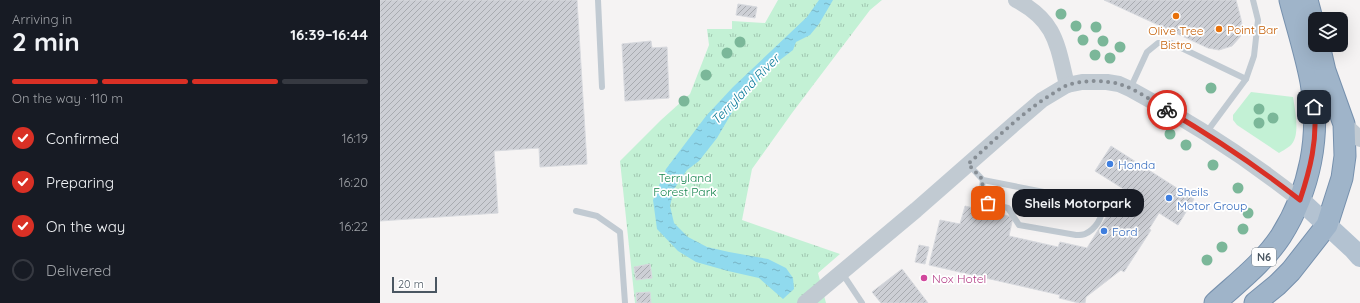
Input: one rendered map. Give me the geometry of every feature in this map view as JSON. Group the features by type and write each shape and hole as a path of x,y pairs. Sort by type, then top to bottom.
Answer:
{"highway":[{"name":"N6","path":"1215,303 1267,254 1281,236 1300,200 1307,178 1313,152 1316,120 1311,82 1290,0"},
{"path":"1307,0 1310,12"},
{"name":"N6","path":"1255,303 1291,271 1327,225 1342,178 1345,156 1344,124 1325,71 1321,52"}],"main road":[{"path":"1300,200 1360,257"}],"street":[{"path":"1016,0 1037,13 1047,24 1057,44 1067,85"},
{"path":"805,303 916,210 1042,100 1067,85 1097,81 1119,84 1130,89 1206,133 1300,200"},
{"path":"1344,124 1360,139"}],"lane":[{"path":"598,0 602,87"},
{"path":"1206,133 1246,79 1254,56 1258,20 1253,0"},
{"path":"1130,89 1147,52 1158,43 1171,43 1246,79"},
{"path":"968,164 983,180 1095,202 1100,207 1101,214 1098,222 1092,230 1085,234 1076,235 1020,224 1008,208 988,203 981,195 983,180"},
{"path":"576,211 597,216 620,232 625,303"},
{"path":"842,272 862,303"}],"green space":[{"name":"Terryland Forest Park","path":"778,0 882,0 870,10 792,113 752,169 742,220 840,254 818,273 826,303 635,303 620,161 661,120 690,94 709,45 707,29 732,29 732,21 765,23"},
{"path":"1251,92 1293,97 1296,116 1295,136 1290,146 1279,153 1237,125 1233,120 1233,115"}],"water":[{"name":"Terryland River","path":"819,0 833,0 819,24 810,35 796,42 793,50 776,63 752,87 734,109 717,138 699,161 687,170 674,189 670,206 674,223 688,237 707,247 768,259 786,268 793,278 794,289 783,299 759,278 696,262 678,251 657,229 653,200 666,169 706,116 733,87 807,17"}],"building":[{"path":"380,0 577,0 587,164 540,167 539,148 494,151 498,213 380,221"},
{"path":"1104,0 1236,0 1243,31 1232,46 1219,50 1208,48"},
{"path":"738,4 757,7 755,18 736,15"},
{"path":"651,41 652,48 667,47 669,98 625,101 622,44"},
{"path":"1111,146 1194,199 1178,225 1159,213 1149,229 1151,230 1124,272 1121,270 1086,297 1085,303 1059,298 1060,295 929,265 940,220 960,224 965,206 1013,217 1009,236 1058,247 1060,242 1087,248 1113,206 1119,210 1130,193 1095,171"},
{"path":"919,245 929,247 925,264 915,262"},
{"path":"650,264 652,278 636,280 634,267"},
{"path":"902,269 928,303 881,303 872,292"},
{"path":"650,292 651,303 637,303 636,293"}],"way so far":[{"path":"988,203 981,195 983,180 968,164 1042,100 1067,85 1097,81 1119,84 1150,99 1167,110"}],"place":[{"name":"Olive Tree Bistro","path":"1176,16"},
{"name":"Point Bar","path":"1219,29"},
{"name":"Honda","path":"1110,164"},
{"name":"Sheils Motor Group","path":"1169,198"},
{"name":"Sheils Motorpark","path":"988,203"},
{"name":"Ford","path":"1104,231"},
{"name":"Nox Hotel","path":"924,278"}],"route":[{"path":"1167,110 1206,133 1300,200 1313,152 1316,120 1314,107"}]}
